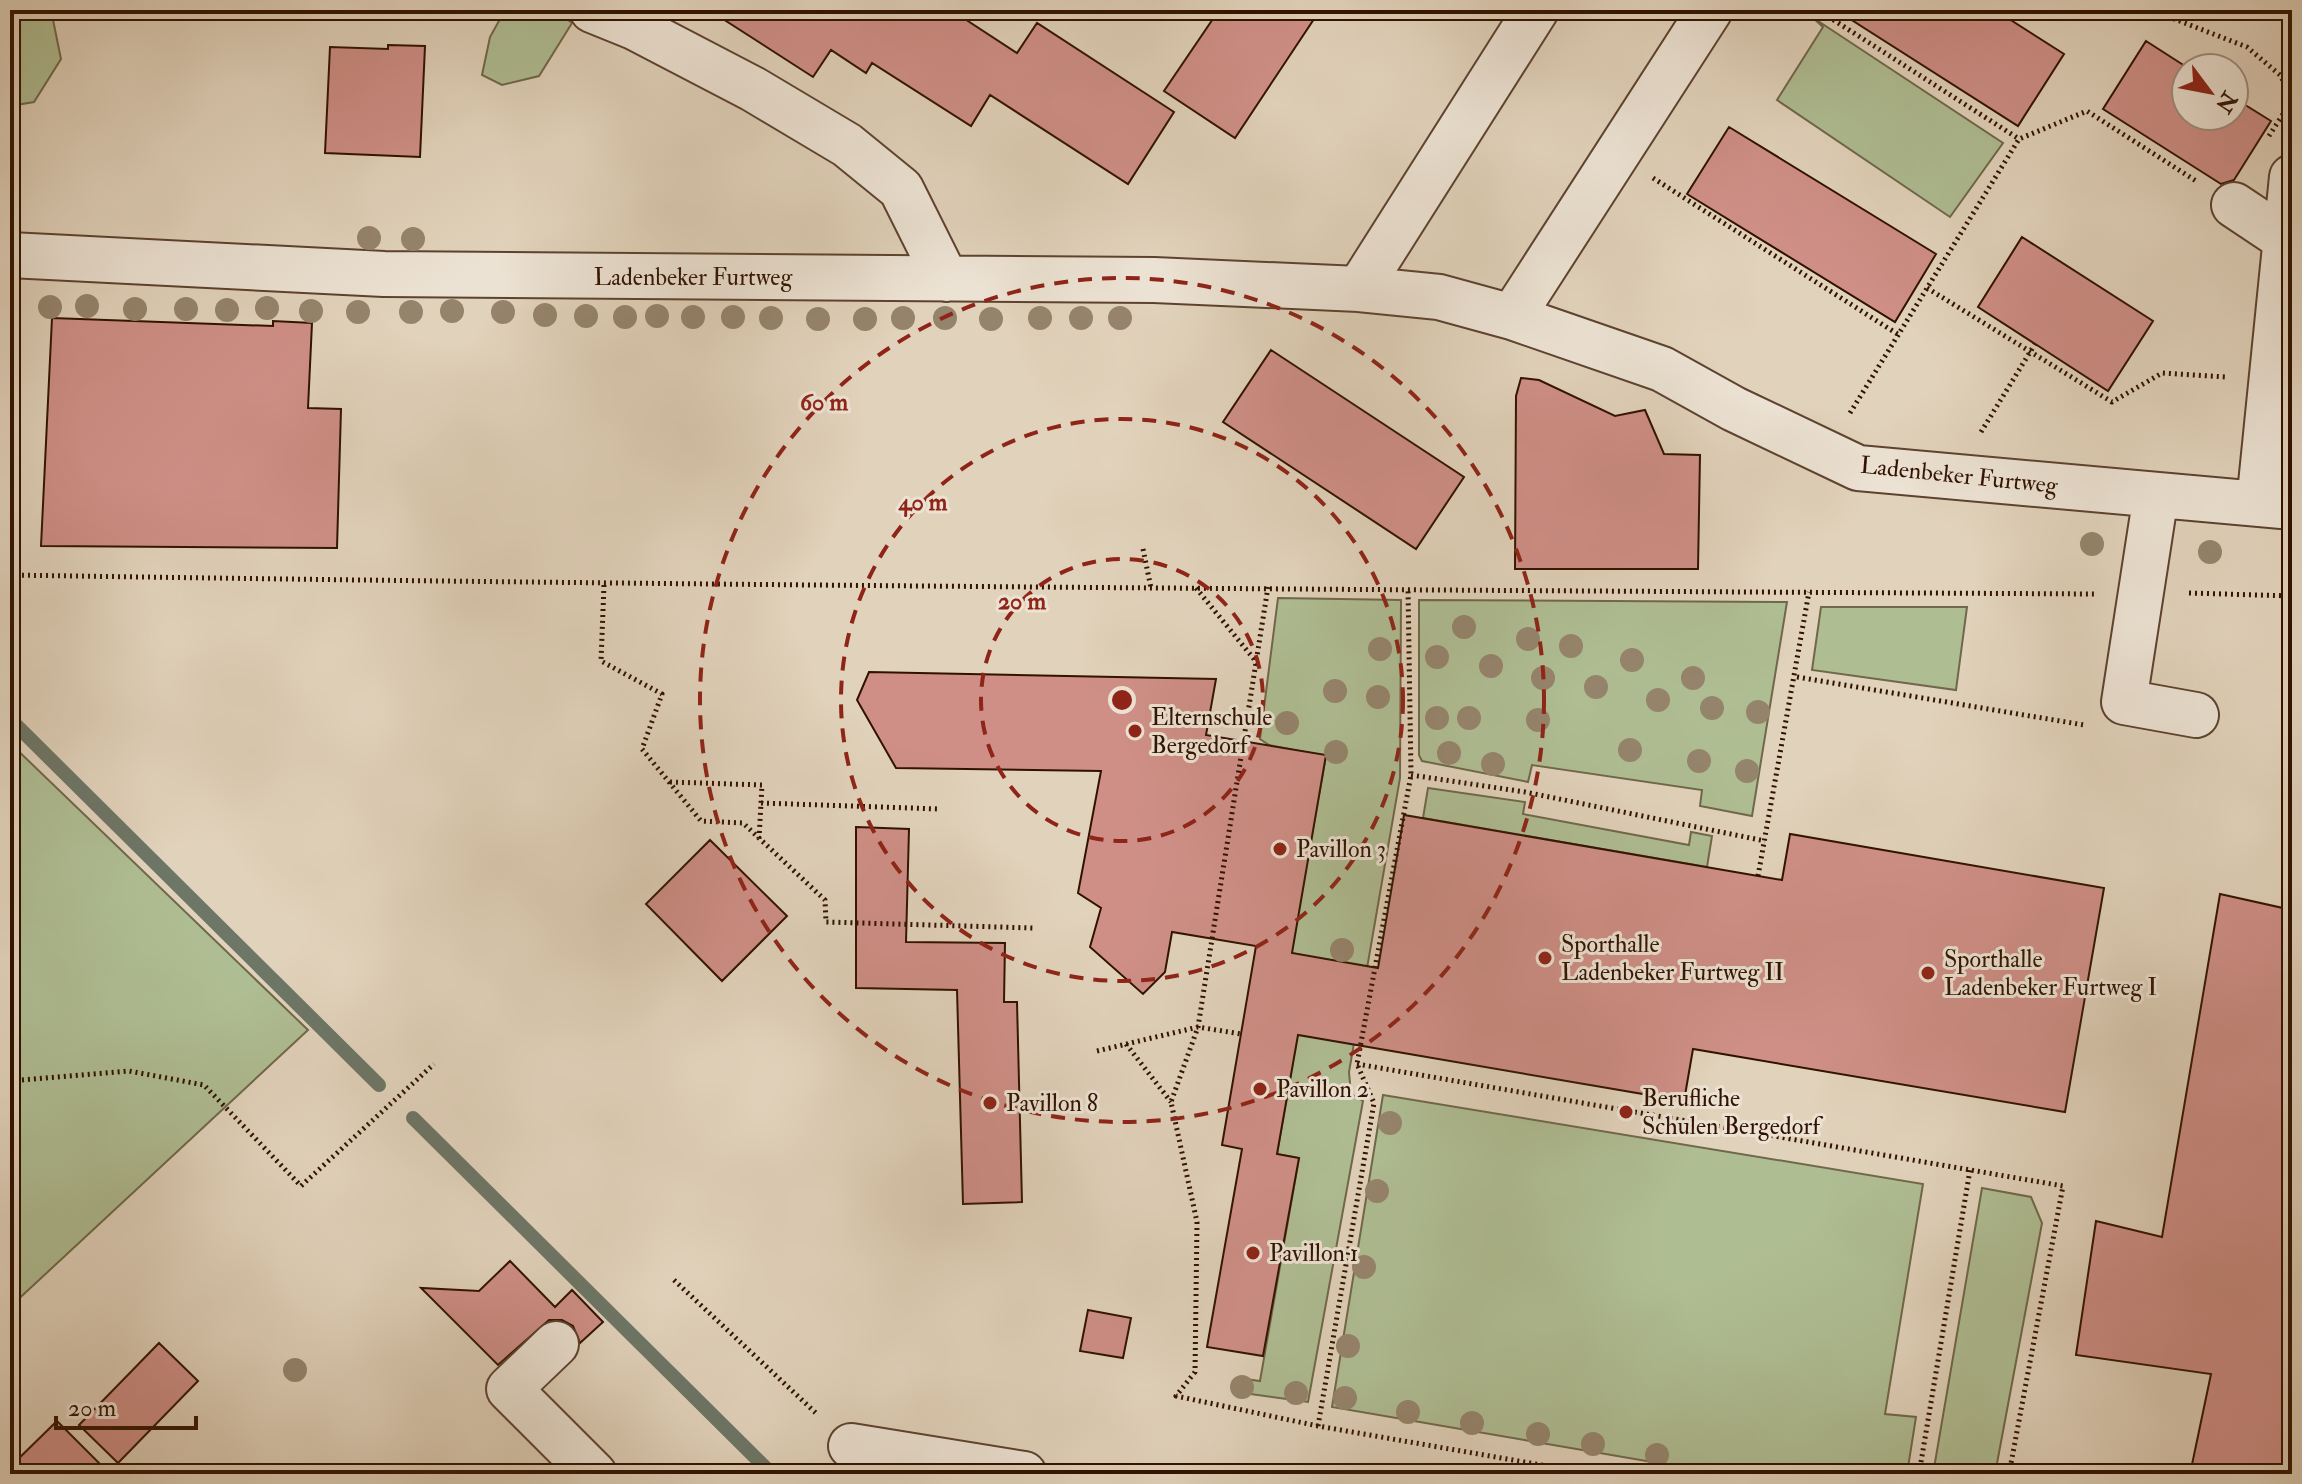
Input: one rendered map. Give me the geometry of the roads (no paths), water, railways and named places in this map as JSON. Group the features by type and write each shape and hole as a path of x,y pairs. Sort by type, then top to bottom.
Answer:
{"street":[{"path":"592,10 634,27 740,82 815,123 857,153 901,189 946,279"},
{"path":"1359,289 1536,10"},
{"path":"1512,317 1710,10"},
{"path":"2276,506 2273,380 2292,177"},
{"path":"2234,205 2285,239"},
{"name":"Ladenbeker Furtweg","path":"16,254 384,274 1154,280 1359,289 1439,297 1512,317 1662,369 1734,409 1858,468 2276,506"},
{"path":"2156,495 2124,702 2196,715"},
{"path":"556,1344 509,1389 594,1474"},
{"path":"851,1446 1024,1474"}],"waterway":[{"path":"10,719 379,1085"},
{"path":"413,1118 772,1474"}],"place":[{"name":"Elternschule Bergedorf","path":"1135,731"},
{"name":"Pavillon 3","path":"1280,849"},
{"name":"Sporthalle Ladenbeker Furtweg II","path":"1545,958"},
{"name":"Sporthalle Ladenbeker Furtweg I","path":"1928,973"},
{"name":"Pavillon 2","path":"1260,1089"},
{"name":"Pavillon 8","path":"990,1103"},
{"name":"Berufliche Schulen Bergedorf","path":"1626,1112"},
{"name":"Pavillon 1","path":"1253,1253"}]}
